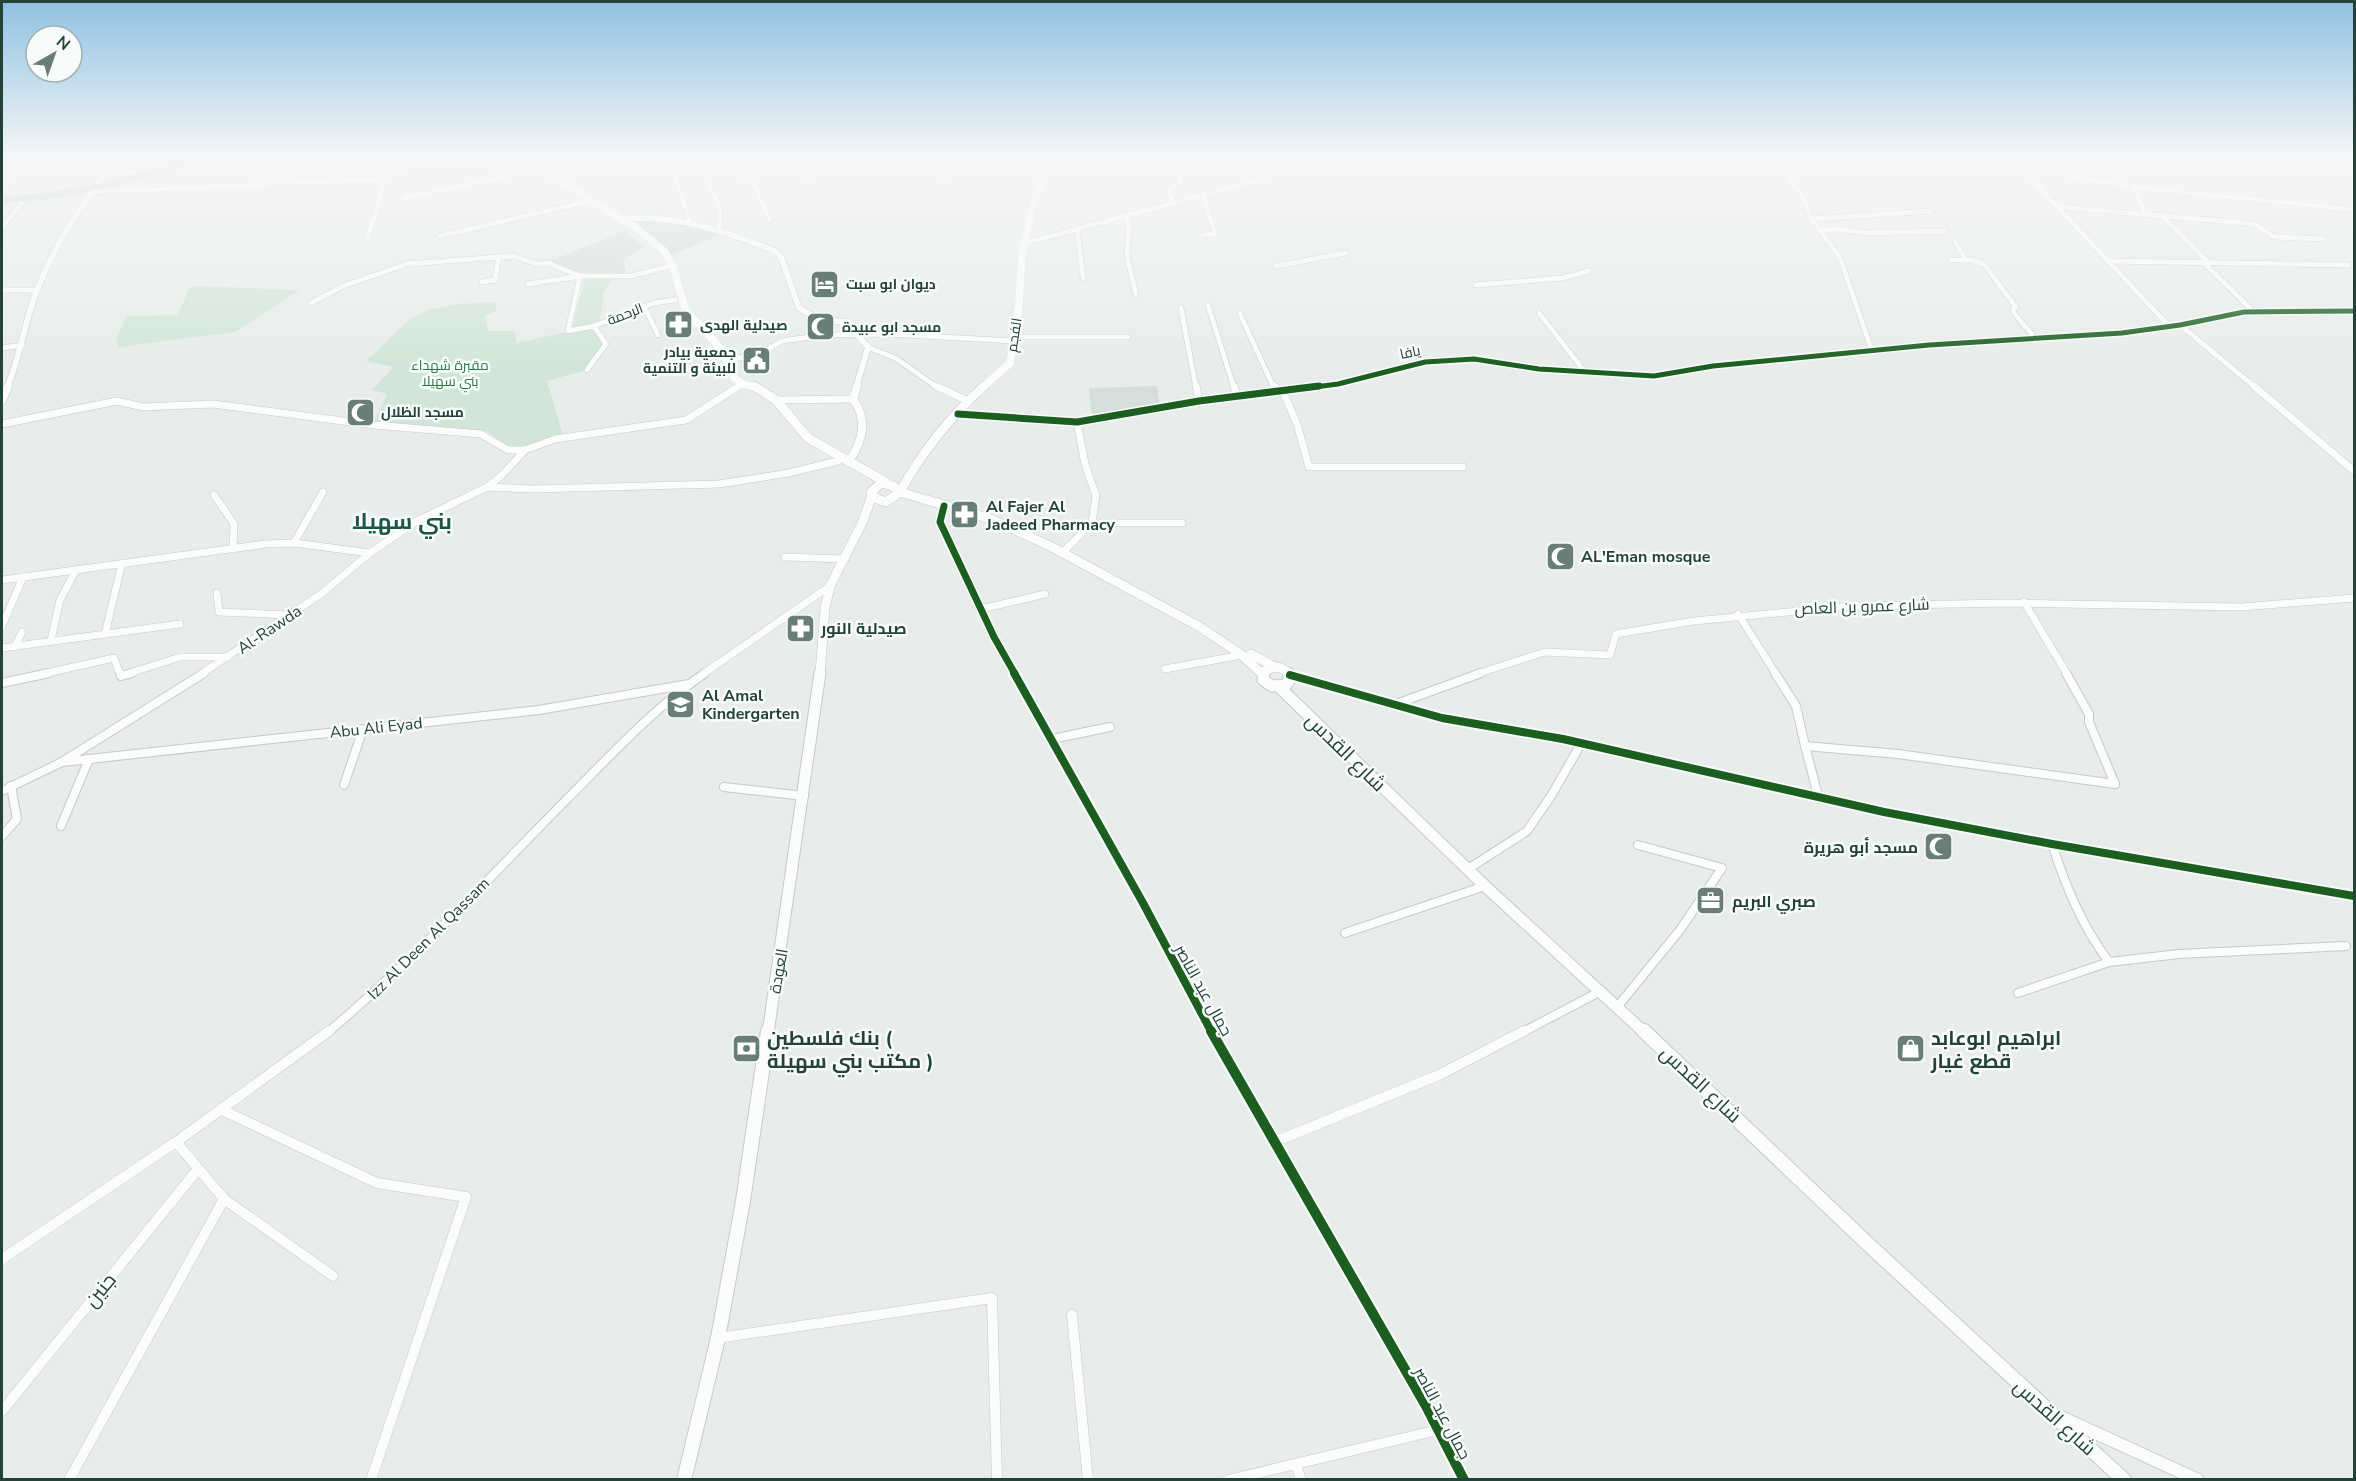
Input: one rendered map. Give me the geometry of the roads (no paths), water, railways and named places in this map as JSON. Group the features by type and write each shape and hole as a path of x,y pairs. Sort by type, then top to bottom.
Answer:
{"main road":[{"path":"627,227 651,246 667,267 675,300 687,320 716,352 729,379 766,397 801,438 838,461 851,463"},
{"path":"634,227 664,251 673,266 685,309 721,349 734,378 741,386 757,387 776,400 808,438 890,485 895,497"},
{"name":"الفجم","path":"895,497 935,437 968,401 1010,363 1020,304 1022,253 1028,227"},
{"path":"864,472 870,479 871,494 879,501 895,497 919,500 991,519 1050,546 1064,551 1095,563 1163,600 1273,666 1283,668 1290,675 1288,682 1279,687 1265,682 1262,674 1242,655 1154,600 1064,551"},
{"name":"الفجم","path":"871,494 880,483 890,485 899,483 908,476"},
{"name":"العودة","path":"684,1479 718,1338 743,1201 804,796 824,645 825,608 830,586 863,521 871,494"},
{"name":"العودة","path":"863,521 895,497"},
{"path":"1262,674 1273,666"},
{"name":"شارع القدس","path":"1279,687 1485,886 1601,990 1870,1246 2124,1479"}],"street":[{"path":"2,400 23,345 37,290 69,227"},
{"path":"367,240 371,227"},
{"path":"440,236 478,227"},
{"path":"715,227 776,251 782,257 799,308 814,318 844,322 868,347 891,354 926,376 938,388 968,401"},
{"path":"1025,243 1083,227"},
{"path":"1129,227 1127,257 1136,294"},
{"path":"1202,235 1215,234 1213,227"},
{"path":"1819,227 1840,258 1872,351"},
{"path":"2077,227 2169,326"},
{"path":"2173,227 2254,312"},
{"path":"2260,227 2274,237 2324,239"},
{"path":"1077,229 1083,278"},
{"path":"1822,230 1877,233 1945,231"},
{"path":"1955,242 1966,260"},
{"path":"1276,266 1346,253"},
{"path":"311,303 343,286 407,264 513,255 537,264 548,263 580,276"},
{"path":"482,282 495,280 498,257"},
{"path":"1951,260 1966,260 1984,264 2016,307 2013,309 2014,312 2035,338"},
{"path":"2108,261 2349,265"},
{"path":"528,284 580,276 631,276 667,267"},
{"path":"1476,285 1562,278 1589,271"},
{"path":"580,276 568,331 594,326"},
{"path":"2,290 37,290"},
{"name":"الرحمة","path":"587,370 606,344 594,326 644,306 675,300"},
{"path":"1208,305 1237,397"},
{"path":"644,306 658,335"},
{"path":"1181,308 1199,401"},
{"name":"يافا","path":"958,414 1077,422 1199,401 1338,384 1425,362 1474,359 1539,369 1654,376 1713,366 1872,351 2122,333 2254,312 2355,311"},
{"path":"1539,313 1585,372"},
{"path":"1240,314 1275,389 1283,392 1297,424 1309,467 1462,467"},
{"path":"2180,325 2355,471"},
{"path":"726,361 761,353 782,341 823,335 1013,339 1128,337"},
{"path":"2,348 23,345"},
{"path":"853,399 868,347"},
{"path":"2,424 117,401 143,407 213,404 374,425 481,434 508,450 525,450 555,439 686,420 741,386"},
{"path":"776,400 853,399"},
{"path":"851,463 858,446 863,421 862,411 853,399"},
{"path":"1064,551 1092,523 1096,496 1085,464 1077,422"},
{"name":"Al-Rawda","path":"2,791 62,762 228,657 290,615 370,553 417,521 487,487 502,475 525,450"},
{"path":"487,487 533,489 719,484 789,473 838,461"},
{"path":"294,543 323,492"},
{"path":"214,495 234,524 233,549"},
{"name":"جمال عبد الناصر","path":"944,506 940,522 994,637 1143,903 1191,996 1464,1479"},
{"path":"1092,523 1182,523"},
{"path":"2,580 294,543 370,553"},
{"path":"785,557 845,559"},
{"path":"105,634 122,563"},
{"path":"51,640 60,600 76,570"},
{"path":"2,626 22,577"},
{"name":"Izz Al Deen Al Qassam","path":"2,1259 176,1142 312,1045 374,993 605,761 689,684 830,586"},
{"path":"217,593 219,612 290,615"},
{"path":"981,609 1045,594"},
{"name":"شارع عمرو بن العاص","path":"1396,704 1461,679 1545,652 1610,655 1616,634 1682,620 1802,607 2024,602 2242,607 2355,598"},
{"path":"1805,746 1898,754 2115,784 2089,722 2090,714 2024,602"},
{"path":"1738,614 1796,706 1819,799"},
{"path":"2,648 180,624"},
{"path":"15,646 22,632"},
{"path":"1165,669 1242,655"},
{"path":"2,683 114,658 121,676 180,657 228,657"},
{"path":"1290,675 1442,718 1581,744 1819,799 2052,844 2355,896"},
{"name":"Abu Ali Eyad","path":"62,762 539,710 689,684"},
{"path":"1052,739 1110,727"},
{"path":"344,785 363,729"},
{"path":"1467,869 1527,831 1551,796 1581,744"},
{"path":"61,826 89,759"},
{"path":"2,837 17,819 12,786"},
{"path":"724,787 804,796"},
{"path":"2052,844 2075,911 2094,944 2109,962"},
{"path":"1618,1006 1680,930 1722,868 1638,845"},
{"path":"1345,933 1485,886"},
{"path":"2018,993 2109,962 2179,954 2346,946"},
{"path":"1274,1142 1439,1075 1601,990"},
{"path":"222,1110 377,1183 466,1197 371,1479"},
{"path":"176,1142 224,1199 333,1276"},
{"name":"جنين","path":"2,1411 198,1169"},
{"path":"69,1479 224,1199"},
{"path":"718,1338 992,1298 997,1479"},
{"path":"1072,1315 1088,1479"},
{"path":"2051,1413 2198,1479"},
{"path":"1228,1479 1438,1430"},
{"path":"1296,1464 1301,1479"}],"place":[{"name":"ديوان ابو سبت","path":"825,284"},
{"name":"صيدلية الهدى","path":"679,325"},
{"name":"مسجد ابو عبيدة","path":"821,327"},
{"name":"جمعية بيادر للبيئة و التنمية","path":"757,360"},
{"name":"مسجد الظلال","path":"360,412"},
{"name":"Al Fajer Al Jadeed Pharmacy","path":"965,515"},
{"name":"AL'Eman mosque","path":"1560,556"},
{"name":"صيدلية النور","path":"800,628"},
{"name":"Al Amal Kindergarten","path":"681,704"},
{"name":"مسجد أبو هريرة","path":"1939,847"},
{"name":"صبري البريم","path":"1711,901"},
{"name":"بنك فلسطين ( مكتب بني سهيلة )","path":"746,1049"},
{"name":"ابراهيم ابوعابد قطع غيار","path":"1910,1049"}],"district":[{"name":"بني سهيلا","path":"402,521"}],"park label":[{"name":"مقبرة شهداء بني سهيلا","path":"450,374"}]}
